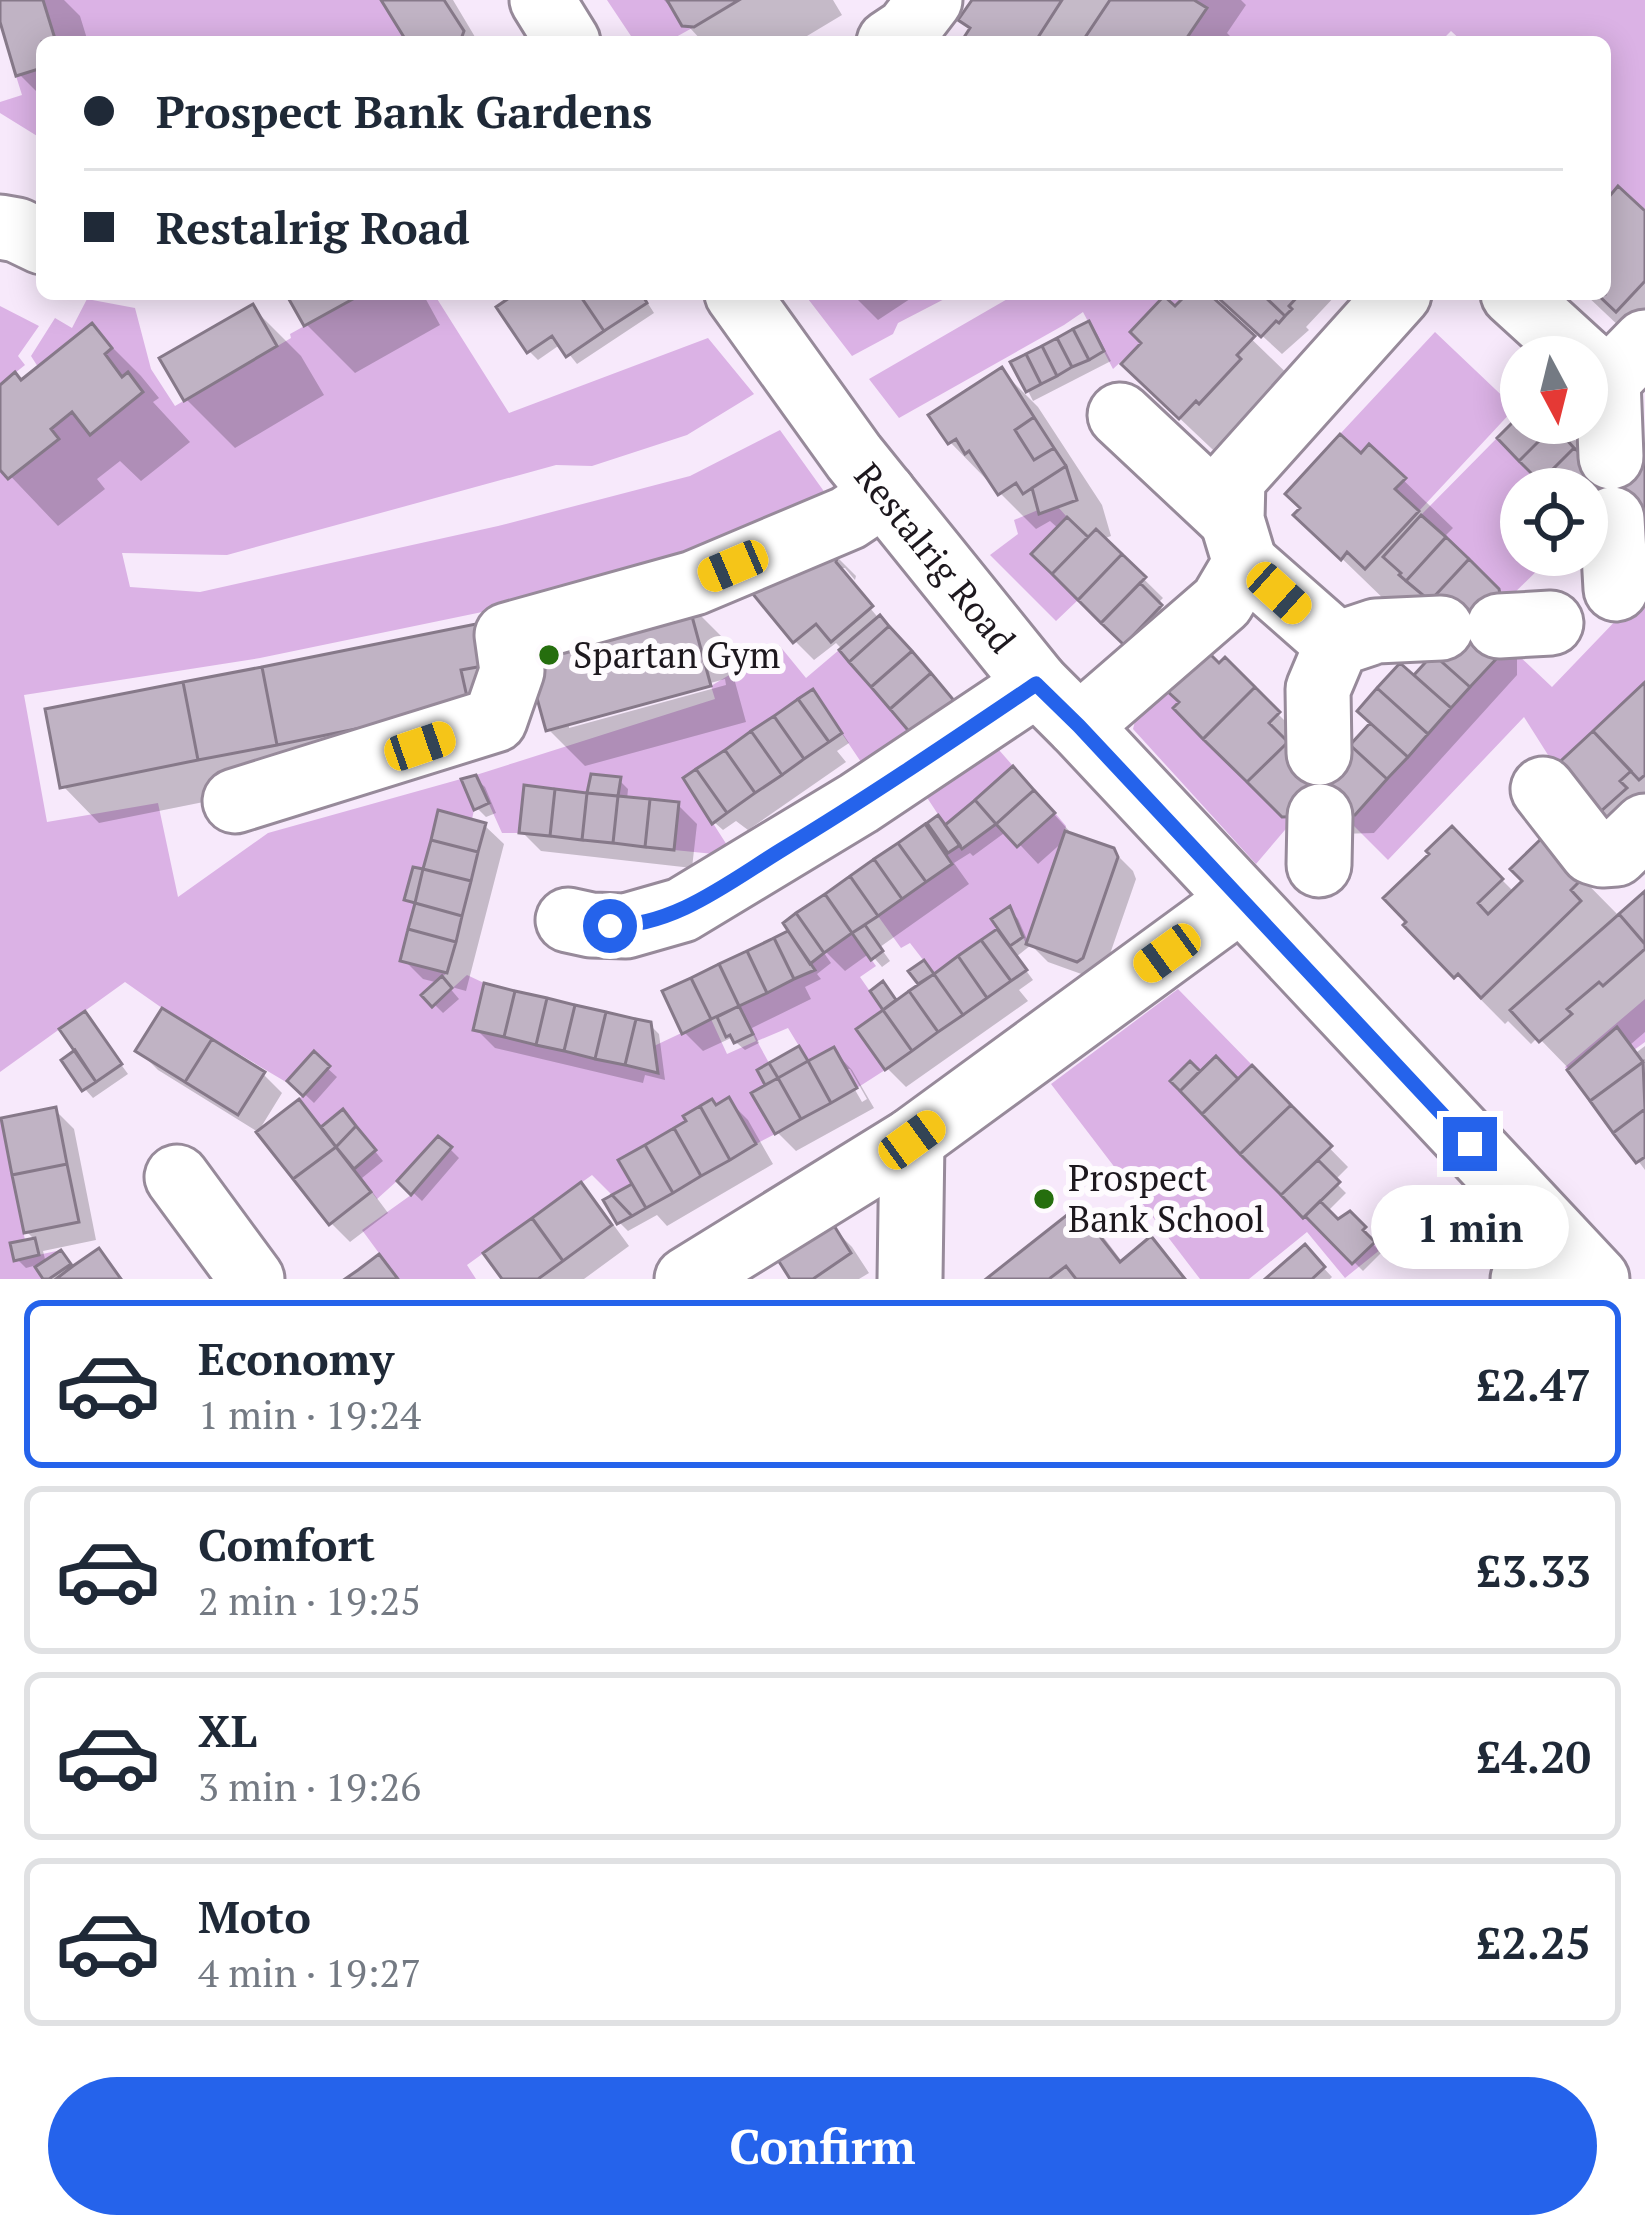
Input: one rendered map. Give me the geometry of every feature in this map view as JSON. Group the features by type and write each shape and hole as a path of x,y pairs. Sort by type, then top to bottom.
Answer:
{"street":[{"path":"542,0 564,36"},
{"path":"898,36 930,0"},
{"path":"0,227 36,239"},
{"name":"Restalrig Road","path":"741,300 869,476 1058,705 1240,900 1560,1266"},
{"path":"568,920 626,926 682,910 859,803 1058,705 1222,602 1238,542 1233,479 1394,300"},
{"path":"1521,300 1572,336"},
{"path":"1608,399 1611,457"},
{"path":"1120,415 1337,644"},
{"path":"235,801 495,720 512,671 507,635 694,583 848,518 869,476"},
{"path":"1612,519 1616,589"},
{"path":"1319,753 1318,688 1337,644 1376,631 1497,626"},
{"path":"1543,789 1595,853 1616,854 1645,826"},
{"path":"687,1279 912,1140 1240,900"},
{"path":"910,1279 912,1140"},
{"path":"177,1177 252,1279"}],"shaded area":[{"path":"43,0 381,0 403,36 54,36"},
{"path":"607,0 667,0 682,26 694,27 678,36 631,36"},
{"path":"1194,0 1645,0 1645,211 1619,187 1611,195 1611,36 1456,36 1451,31 1446,36 1188,36 1206,9"},
{"path":"36,70 36,135 0,113 0,102 22,95 16,76"},
{"path":"86,300 135,308 151,369 175,406 291,338 290,334 351,300 438,300 509,413 708,338 754,394 687,435 592,466 556,465 227,555 122,553 130,587 200,592 498,526 690,476 780,430 833,504 622,583 260,658 24,695 47,822 158,803 178,897 268,833 461,779 474,810 472,819 438,811 423,869 405,900 415,903 401,960 447,973 421,995 433,1006 467,975 484,983 474,1030 657,1072 654,1046 711,1019 727,1054 756,1041 739,1006 814,970 810,964 852,933 876,966 860,977 883,1010 856,1029 885,1070 857,1088 834,1047 808,1061 788,1028 757,1041 769,1063 757,1070 765,1085 752,1093 775,1134 756,1144 729,1098 716,1105 712,1100 619,1160 632,1184 612,1195 592,1175 467,1265 476,1279 398,1279 362,1230 411,1195 452,1147 438,1136 377,1199 354,1169 376,1150 343,1110 321,1127 299,1099 330,1066 313,1052 286,1082 125,982 0,1072 0,470 8,479 58,439 51,429 72,412 90,434 143,392 128,373 122,377 105,354 112,348 93,324 38,367 31,356 55,318 72,328"},
{"path":"809,300 942,300 898,323 893,334 852,356"},
{"path":"1006,300 1159,300 1130,332 1141,343 1113,369 1083,312 899,418 869,379"},
{"path":"0,306 39,326 18,356 25,365 0,385"},
{"path":"1435,332 1500,394 1500,424 1419,511 1395,489 1406,477 1370,444 1361,453 1340,434"},
{"path":"1497,438 1526,468 1500,468 1500,576 1532,576 1502,605 1499,589 1421,515"},
{"path":"1058,507 1067,517 1031,554 1078,600 1056,621 990,555 1018,534 1014,520"},
{"path":"1645,590 1645,682 1555,766 1524,717 1388,860 1343,815 1355,814 1499,656 1499,637 1552,687"},
{"path":"779,645 806,678 839,650 912,735 865,768 812,689 684,778 734,856 674,850 679,803 618,796 621,778 591,774 587,793 525,786 519,833 502,833 476,775 715,699 711,686"},
{"path":"1167,691 1179,702 1174,708 1296,817 1256,864 1133,729 1136,717"},
{"path":"992,742 1013,766 945,825 922,790"},
{"path":"1055,813 1065,831 1026,944 1010,907 991,919 997,929 934,974 910,943 901,948 878,916 952,865 946,855 996,824 1017,846"},
{"path":"1178,989 1252,1065 1238,1079 1216,1056 1200,1071 1190,1062 1170,1082 1351,1264 1375,1242 1381,1249 1345,1278 1307,1232 1249,1279 1200,1279 1051,1084"},
{"path":"1645,999 1645,1042 1634,1050 1616,1027 1567,1070 1565,1067"},
{"path":"0,1116 25,1240 10,1243 15,1260 61,1250 35,1267 43,1279 0,1279"}],"building":[{"path":"0,0 43,0 54,36 36,36 36,70 16,76 0,22"},
{"path":"381,0 444,0 464,31 462,36 403,36"},
{"path":"667,0 739,0 694,27 682,26"},
{"path":"972,0 1062,0 1039,36 965,36 970,28 958,20"},
{"path":"1110,0 1194,0 1207,8 1188,36 1086,36"},
{"path":"1618,186 1645,211 1645,281 1616,312 1603,300 1611,300 1611,194"},
{"path":"289,300 351,300 304,326"},
{"path":"506,300 583,300 604,331 566,357 552,336 527,353 496,307"},
{"path":"583,300 645,300 647,303 604,331"},
{"path":"1160,300 1175,306 1181,300 1216,300 1255,336 1237,355 1241,359 1179,419 1121,364 1141,343 1130,332"},
{"path":"1221,300 1268,300 1285,316 1261,337"},
{"path":"1268,300 1294,300 1285,316"},
{"path":"253,304 277,346 184,401 159,358"},
{"path":"1089,321 1104,351 1089,360 1073,329"},
{"path":"92,323 112,348 105,354 122,377 128,372 143,392 90,435 72,412 51,429 59,439 8,479 0,470 0,385 15,372 21,380"},
{"path":"1073,329 1089,360 1072,367 1057,338"},
{"path":"1057,338 1072,367 1057,376 1042,346"},
{"path":"1042,346 1057,376 1041,384 1026,354"},
{"path":"1026,354 1041,384 1026,392 1010,362"},
{"path":"1002,367 1034,417 1015,430 1034,460 1054,448 1066,466 1023,494 1016,483 998,495 969,451 965,454 956,439 948,444 928,415"},
{"path":"1034,417 1054,448 1034,460 1015,430"},
{"path":"1340,434 1361,453 1369,444 1406,478 1395,489 1419,511 1365,569 1347,552 1341,560 1293,515 1300,508 1285,494"},
{"path":"1503,444 1536,444 1519,461"},
{"path":"1536,444 1570,444 1574,448 1554,468 1526,468 1519,461"},
{"path":"1574,448 1585,457 1605,457 1605,468 1554,468"},
{"path":"1645,451 1645,517 1617,518 1616,457 1639,457"},
{"path":"1066,466 1077,500 1039,514 1032,488"},
{"path":"1421,515 1446,537 1406,581 1383,557"},
{"path":"1067,517 1088,537 1052,574 1031,554"},
{"path":"1096,529 1122,554 1078,600 1052,574"},
{"path":"1446,537 1469,559 1430,601 1406,581"},
{"path":"838,554 836,562 873,606 831,642 816,624 793,643 748,588"},
{"path":"1122,554 1146,577 1101,623 1078,600"},
{"path":"1469,559 1499,589 1499,623 1441,625 1430,601"},
{"path":"1140,583 1162,605 1124,645 1101,623"},
{"path":"687,598 711,686 546,731 522,644"},
{"path":"880,615 889,626 849,662 839,650"},
{"path":"486,622 494,664 461,670 469,706 277,745 262,667"},
{"path":"889,626 912,651 871,687 849,662"},
{"path":"1499,629 1499,656 1470,687 1433,654 1441,631"},
{"path":"912,651 931,673 890,709 871,687"},
{"path":"1207,651 1219,663 1225,657 1255,687 1203,739 1173,708 1179,702 1167,691"},
{"path":"1433,654 1470,687 1451,708 1414,675"},
{"path":"1400,663 1451,708 1428,734 1377,688"},
{"path":"262,667 277,745 198,760 183,682"},
{"path":"931,673 956,703 912,735 890,709"},
{"path":"183,682 198,760 60,788 45,709"},
{"path":"1645,682 1645,775 1639,780 1593,731"},
{"path":"1255,687 1280,712 1269,723 1288,742 1247,782 1203,739"},
{"path":"1377,688 1428,734 1408,757 1357,711"},
{"path":"813,689 842,733 829,742 798,699"},
{"path":"798,699 829,742 804,759 774,716"},
{"path":"774,716 804,759 782,775 751,731"},
{"path":"1370,723 1408,757 1387,779 1350,745"},
{"path":"751,731 782,775 755,793 725,750"},
{"path":"1593,731 1631,771 1620,781 1627,788 1592,819 1551,770"},
{"path":"1288,742 1315,754 1316,816 1282,817 1247,782"},
{"path":"1350,745 1387,779 1355,815 1325,815 1324,753"},
{"path":"725,750 755,793 727,813 696,769"},
{"path":"1013,766 1034,790 996,824 975,800"},
{"path":"696,769 727,813 712,824 683,778"},
{"path":"591,774 621,777 618,796 587,793"},
{"path":"476,775 489,803 474,810 461,779"},
{"path":"524,785 555,789 550,836 519,833"},
{"path":"555,789 587,793 582,840 550,836"},
{"path":"1034,790 1055,813 1017,847 996,824"},
{"path":"587,793 618,796 613,843 582,840"},
{"path":"618,796 650,799 645,847 613,843"},
{"path":"650,799 679,802 674,850 645,847"},
{"path":"975,800 996,824 962,849 945,825"},
{"path":"438,810 486,823 478,852 431,840"},
{"path":"938,815 960,845 948,853 927,823"},
{"path":"925,824 952,864 926,882 898,843"},
{"path":"1452,826 1503,879 1478,903 1488,914 1522,881 1510,869 1544,836 1584,877 1571,890 1581,901 1481,998 1458,974 1454,978 1383,898"},
{"path":"1065,831 1114,848 1118,857 1083,958 1077,962 1026,944"},
{"path":"431,840 478,852 471,881 423,869"},
{"path":"898,843 926,882 902,899 874,859"},
{"path":"874,859 902,899 878,916 850,876"},
{"path":"413,867 423,869 415,903 404,900"},
{"path":"423,869 471,881 462,916 415,903"},
{"path":"850,876 878,916 852,933 825,894"},
{"path":"1645,891 1645,942 1644,943 1619,914"},
{"path":"825,894 852,933 824,953 796,913"},
{"path":"415,903 462,916 456,942 408,929"},
{"path":"1010,906 1023,937 1010,946 991,919"},
{"path":"796,913 824,953 810,964 783,923"},
{"path":"1619,914 1645,949 1603,986 1599,982 1567,1009 1572,1014 1539,1042 1510,1010"},
{"path":"865,925 883,951 871,960 852,933"},
{"path":"408,929 456,942 447,973 400,961"},
{"path":"997,929 1027,970 1011,981 981,940"},
{"path":"788,931 815,970 794,979 774,938"},
{"path":"774,938 794,979 767,993 747,951"},
{"path":"981,940 1011,981 987,998 958,956"},
{"path":"747,951 767,993 739,1006 719,964"},
{"path":"958,956 987,998 963,1015 934,974"},
{"path":"924,960 934,974 918,984 908,971"},
{"path":"719,964 739,1006 711,1019 691,978"},
{"path":"934,974 963,1015 938,1032 909,991"},
{"path":"442,976 452,988 432,1007 421,995"},
{"path":"691,978 711,1019 682,1034 662,991"},
{"path":"883,981 896,1000 883,1010 870,991"},
{"path":"484,983 515,991 504,1037 473,1030"},
{"path":"515,991 547,998 536,1045 504,1037"},
{"path":"909,991 938,1032 912,1051 883,1010"},
{"path":"547,998 575,1005 564,1051 536,1045"},
{"path":"575,1005 606,1012 595,1059 564,1051"},
{"path":"739,1006 753,1034 734,1043 717,1017"},
{"path":"162,1008 212,1039 185,1082 135,1051"},
{"path":"883,1010 912,1051 885,1070 856,1029"},
{"path":"85,1011 122,1064 96,1082 59,1029"},
{"path":"606,1012 636,1019 625,1065 595,1059"},
{"path":"636,1019 651,1022 658,1073 625,1065"},
{"path":"1617,1027 1643,1062 1590,1101 1567,1070"},
{"path":"212,1039 265,1072 238,1115 185,1082"},
{"path":"799,1046 808,1061 778,1078 769,1063"},
{"path":"834,1047 857,1088 831,1103 808,1061"},
{"path":"75,1050 96,1082 82,1091 61,1060"},
{"path":"314,1051 330,1066 303,1096 287,1081"},
{"path":"1216,1056 1238,1079 1202,1114 1180,1091"},
{"path":"808,1061 831,1103 801,1119 778,1078"},
{"path":"1190,1061 1200,1071 1180,1091 1170,1081"},
{"path":"1643,1062 1645,1109 1613,1133 1590,1101"},
{"path":"769,1063 778,1078 765,1085 757,1070"},
{"path":"1252,1065 1291,1105 1240,1154 1202,1114"},
{"path":"778,1078 801,1119 775,1134 751,1093"},
{"path":"729,1097 756,1144 730,1160 700,1106 712,1099 716,1105"},
{"path":"299,1099 336,1147 293,1179 256,1132"},
{"path":"1291,1105 1332,1146 1281,1195 1240,1154"},
{"path":"700,1106 730,1160 701,1176 674,1128"},
{"path":"56,1107 67,1164 12,1175 1,1118"},
{"path":"343,1109 356,1126 336,1147 321,1127"},
{"path":"1645,1109 1645,1157 1636,1163 1613,1133"},
{"path":"356,1126 376,1150 354,1169 336,1147"},
{"path":"674,1128 701,1176 673,1193 645,1145"},
{"path":"438,1136 452,1147 411,1195 397,1181"},
{"path":"645,1145 673,1193 646,1208 618,1160"},
{"path":"336,1147 371,1192 329,1225 293,1179"},
{"path":"1318,1160 1340,1182 1303,1218 1281,1195"},
{"path":"67,1164 79,1222 24,1233 12,1175"},
{"path":"581,1182 612,1225 563,1261 532,1218"},
{"path":"632,1184 646,1208 632,1216 612,1195"},
{"path":"612,1195 632,1216 617,1224 603,1200"},
{"path":"1320,1201 1338,1219 1350,1211 1375,1242 1352,1264 1305,1216"},
{"path":"1077,1207 1120,1262 1151,1236 1185,1279 1076,1279 1066,1266 1049,1279 986,1279"},
{"path":"532,1218 563,1261 538,1279 502,1279 483,1253"},
{"path":"833,1224 851,1253 813,1279 790,1279 778,1260"},
{"path":"35,1238 39,1255 14,1261 10,1243"},
{"path":"1305,1244 1325,1267 1312,1279 1265,1279"},
{"path":"99,1248 121,1279 56,1279 73,1266"},
{"path":"61,1250 71,1264 43,1279 35,1267"},
{"path":"379,1254 398,1279 345,1279 358,1270"}],"place":[{"name":"Spartan Gym","path":"549,655"},
{"name":"Prospect Bank School","path":"1044,1199"}],"route":[{"path":"610,926 647,922 682,910 859,803 1036,684 1470,1144"}]}
